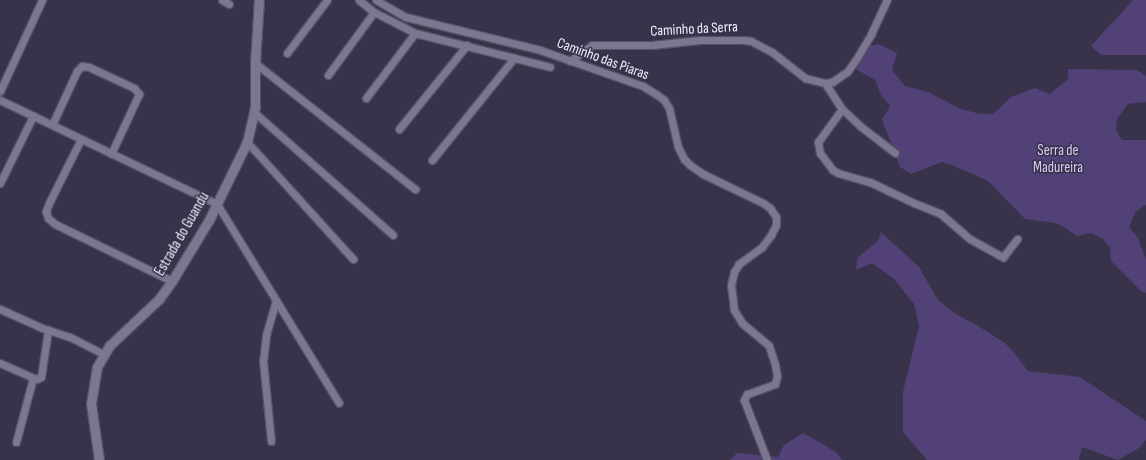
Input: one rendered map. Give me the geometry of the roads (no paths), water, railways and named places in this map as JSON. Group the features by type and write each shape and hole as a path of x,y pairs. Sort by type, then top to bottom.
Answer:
{"street":[{"path":"0,91 42,0"},
{"path":"222,0 229,4"},
{"name":"Estrada do Guandu","path":"99,460 92,418 91,395 97,367 104,354 121,333 159,298 172,281 217,204 247,142 255,113 255,63 259,0"},
{"path":"287,53 327,0"},
{"path":"359,0 374,12 415,33 550,67"},
{"name":"Caminho das Piaras","path":"376,0 391,10 417,21 540,50 643,86 664,100 669,108 678,147 684,159 703,174 763,203 770,208 776,217 776,225 771,235 758,250 739,264 734,272 731,285 734,310 742,323 769,346 775,364 777,376 776,384 747,394 744,400 767,460"},
{"path":"887,0 871,34 847,72 836,80 825,83 842,110 895,153"},
{"path":"328,75 374,12"},
{"path":"366,98 415,33"},
{"name":"Caminho da Serra","path":"570,61 592,45 652,45 700,40 744,40 751,41 772,52 805,78 825,83"},
{"path":"399,129 467,45"},
{"path":"432,160 514,58"},
{"path":"255,63 416,189"},
{"path":"52,125 77,70 82,66 89,67 138,92 138,97 111,154"},
{"path":"0,100 217,204 339,403"},
{"path":"842,110 822,135 818,145 824,159 838,173 870,182 914,204 941,214 970,239 1003,257 1017,239"},
{"path":"255,113 393,235"},
{"path":"0,183 33,116"},
{"path":"80,139 46,211 48,218 55,224 172,281"},
{"path":"247,142 352,259"},
{"path":"271,441 263,361 266,335 276,300"},
{"path":"0,309 104,354"},
{"path":"0,363 33,378 39,378 43,373 48,330"},
{"path":"16,442 33,378"}],"park label":[{"name":"Serra de Madureira","path":"1058,158"}]}
